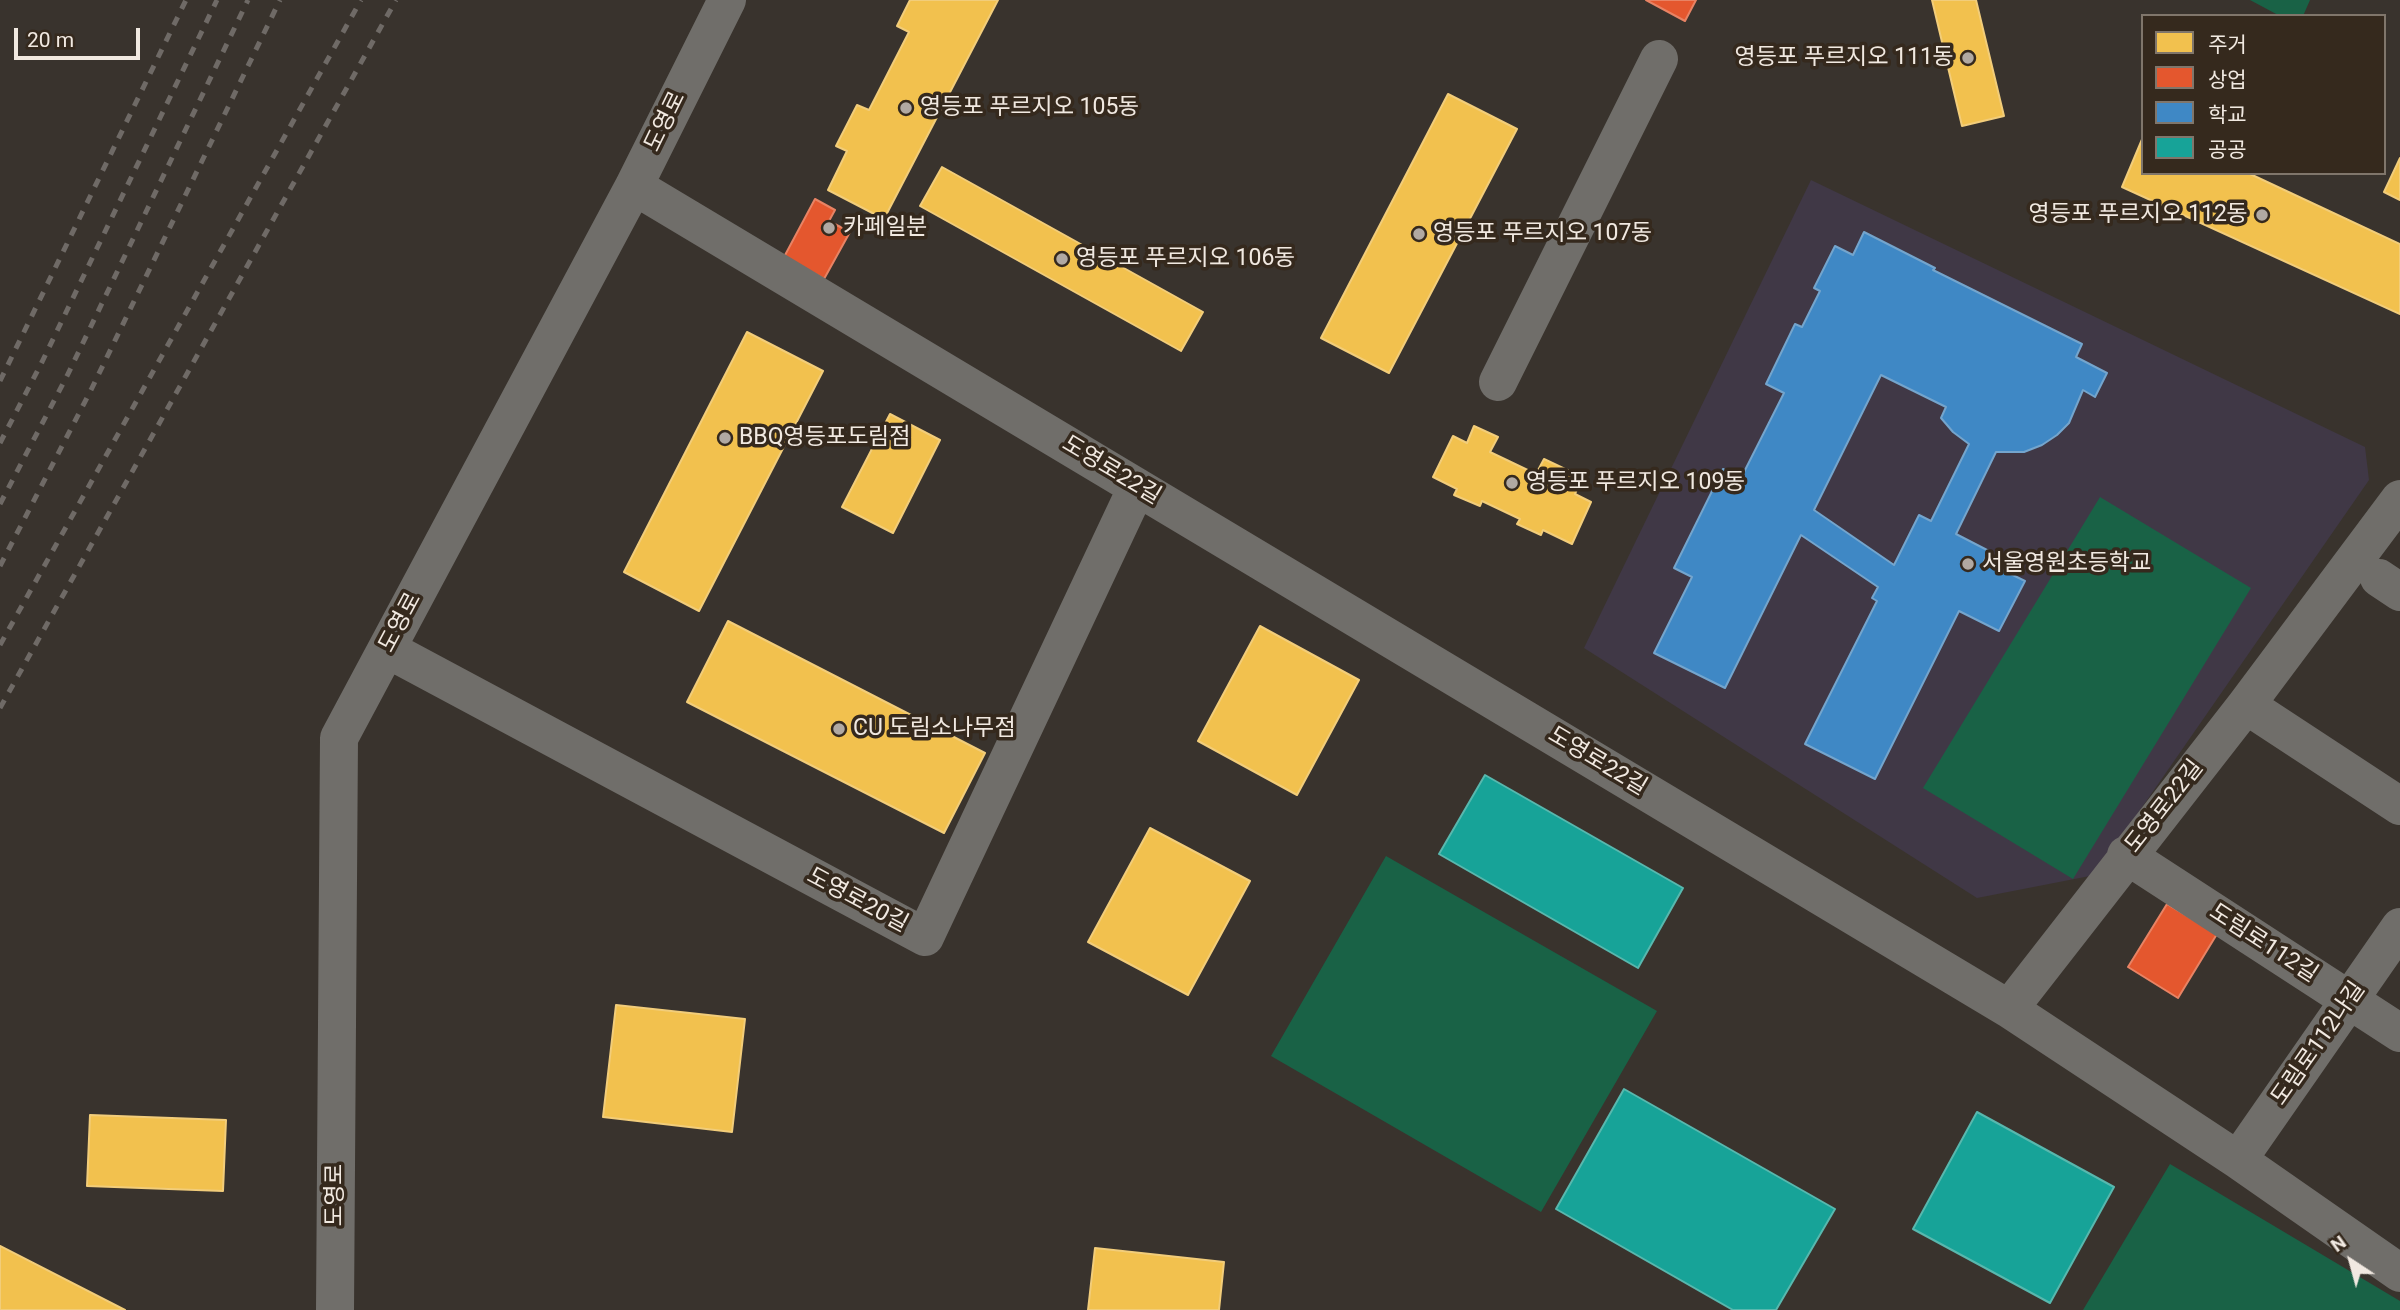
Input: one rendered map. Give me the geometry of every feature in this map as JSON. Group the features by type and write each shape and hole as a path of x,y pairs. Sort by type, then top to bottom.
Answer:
{"street":[{"name":"도영로","path":"335,1310 339,738 634,186 727,0"},
{"path":"1498,382 1659,59"},
{"name":"도영로22길","path":"634,186 2009,1009 2126,855 2246,705 2400,499"},
{"name":"도영로20길","path":"387,649 925,937 1138,487"},
{"path":"2246,705 2400,806"},
{"name":"도림로112길","path":"2126,855 2400,1032"},
{"name":"도림로112나길","path":"2238,1160 2400,927"},
{"path":"2009,1009 2238,1160 2400,1273"}],"shaded area":[{"name":"서울영원초등학교","path":"1811,180 2365,447 2369,480 2095,875 1977,898 1584,648"}],"green space":[{"path":"2250,0 2310,0 2304,14 2276,14"},
{"path":"2100,497 2251,588 2073,879 1923,788"},
{"path":"1386,856 1657,1011 1541,1212 1271,1056"},
{"path":"2170,1164 2400,1301 2400,1310 2083,1310"}],"building: 주거":[{"name":"영등포 푸르지오 105동","path":"910,0 998,0 884,219 828,190 847,151 836,146 857,105 869,110 909,32 897,26"},
{"name":"영등포 푸르지오 111동","path":"1932,0 1976,0 2004,116 1962,126"},
{"name":"영등포 푸르지오 107동","path":"1448,94 1517,129 1389,373 1321,338"},
{"name":"영등포 푸르지오 112동","path":"2141,142 2141,175 2252,175 2400,244 2400,314 2122,187"},
{"path":"2400,158 2400,200 2384,192"},
{"name":"영등포 푸르지오 106동","path":"942,167 1203,312 1181,351 920,206"},
{"path":"747,332 823,371 699,611 624,572"},
{"path":"890,414 940,440 893,533 842,507"},
{"name":"영등포 푸르지오 109동","path":"1474,426 1498,437 1490,452 1536,474 1544,459 1582,477 1575,494 1591,502 1572,544 1543,530 1541,535 1517,524 1520,519 1482,501 1480,506 1454,495 1457,489 1433,477 1453,436 1467,443"},
{"path":"728,621 985,753 944,833 687,702"},
{"path":"1260,626 1359,680 1297,795 1198,741"},
{"path":"1150,828 1250,881 1188,995 1088,942"},
{"path":"616,1005 745,1019 732,1132 603,1117"},
{"path":"90,1115 226,1120 223,1191 87,1186"},
{"path":"0,1246 125,1310 0,1310"},
{"path":"1095,1248 1224,1262 1219,1310 1088,1310"}],"building: 상업":[{"path":"1646,0 1696,0 1685,21"},
{"path":"815,199 835,210 829,221 850,232 824,279 784,257"},
{"path":"2167,904 2217,934 2178,998 2128,967"}],"building: 학교":[{"path":"1864,232 1935,268 1933,270 2082,344 2076,357 2107,373 2095,397 2083,390 2069,423 2057,435 2024,452 1996,452 1956,534 1989,551 1984,561 2025,581 1999,631 1959,611 1875,779 1805,744 1877,601 1872,598 1878,587 1801,535 1725,688 1654,653 1692,577 1674,568 1723,469 1741,478 1784,393 1766,384 1795,324 1802,327 1820,291 1814,288 1835,246 1853,255","holes":["1881,375 1946,407 1941,418 1969,444 1931,521 1919,515 1894,565 1814,510"]}],"building: 공공":[{"path":"1485,775 1683,888 1638,968 1439,854"},
{"path":"1624,1089 1835,1209 1776,1310 1733,1310 1556,1209"},
{"path":"1977,1112 2114,1187 2050,1303 1913,1229"}],"railway":[{"path":"0,381 186,0"},
{"path":"0,443 217,0"},
{"path":"0,504 67,376 248,0"},
{"path":"0,566 91,390 280,0"},
{"path":"0,645 361,0"},
{"path":"0,708 396,0"}],"place":[{"name":"영등포 푸르지오 111동","path":"1968,58"},
{"name":"영등포 푸르지오 105동","path":"906,108"},
{"name":"영등포 푸르지오 112동","path":"2262,215"},
{"name":"카페일분","path":"829,228"},
{"name":"영등포 푸르지오 107동","path":"1419,234"},
{"name":"영등포 푸르지오 106동","path":"1062,259"},
{"name":"BBQ영등포도림점","path":"725,438"},
{"name":"영등포 푸르지오 109동","path":"1512,483"},
{"name":"서울영원초등학교","path":"1968,564"},
{"name":"CU 도림소나무점","path":"839,729"}]}
